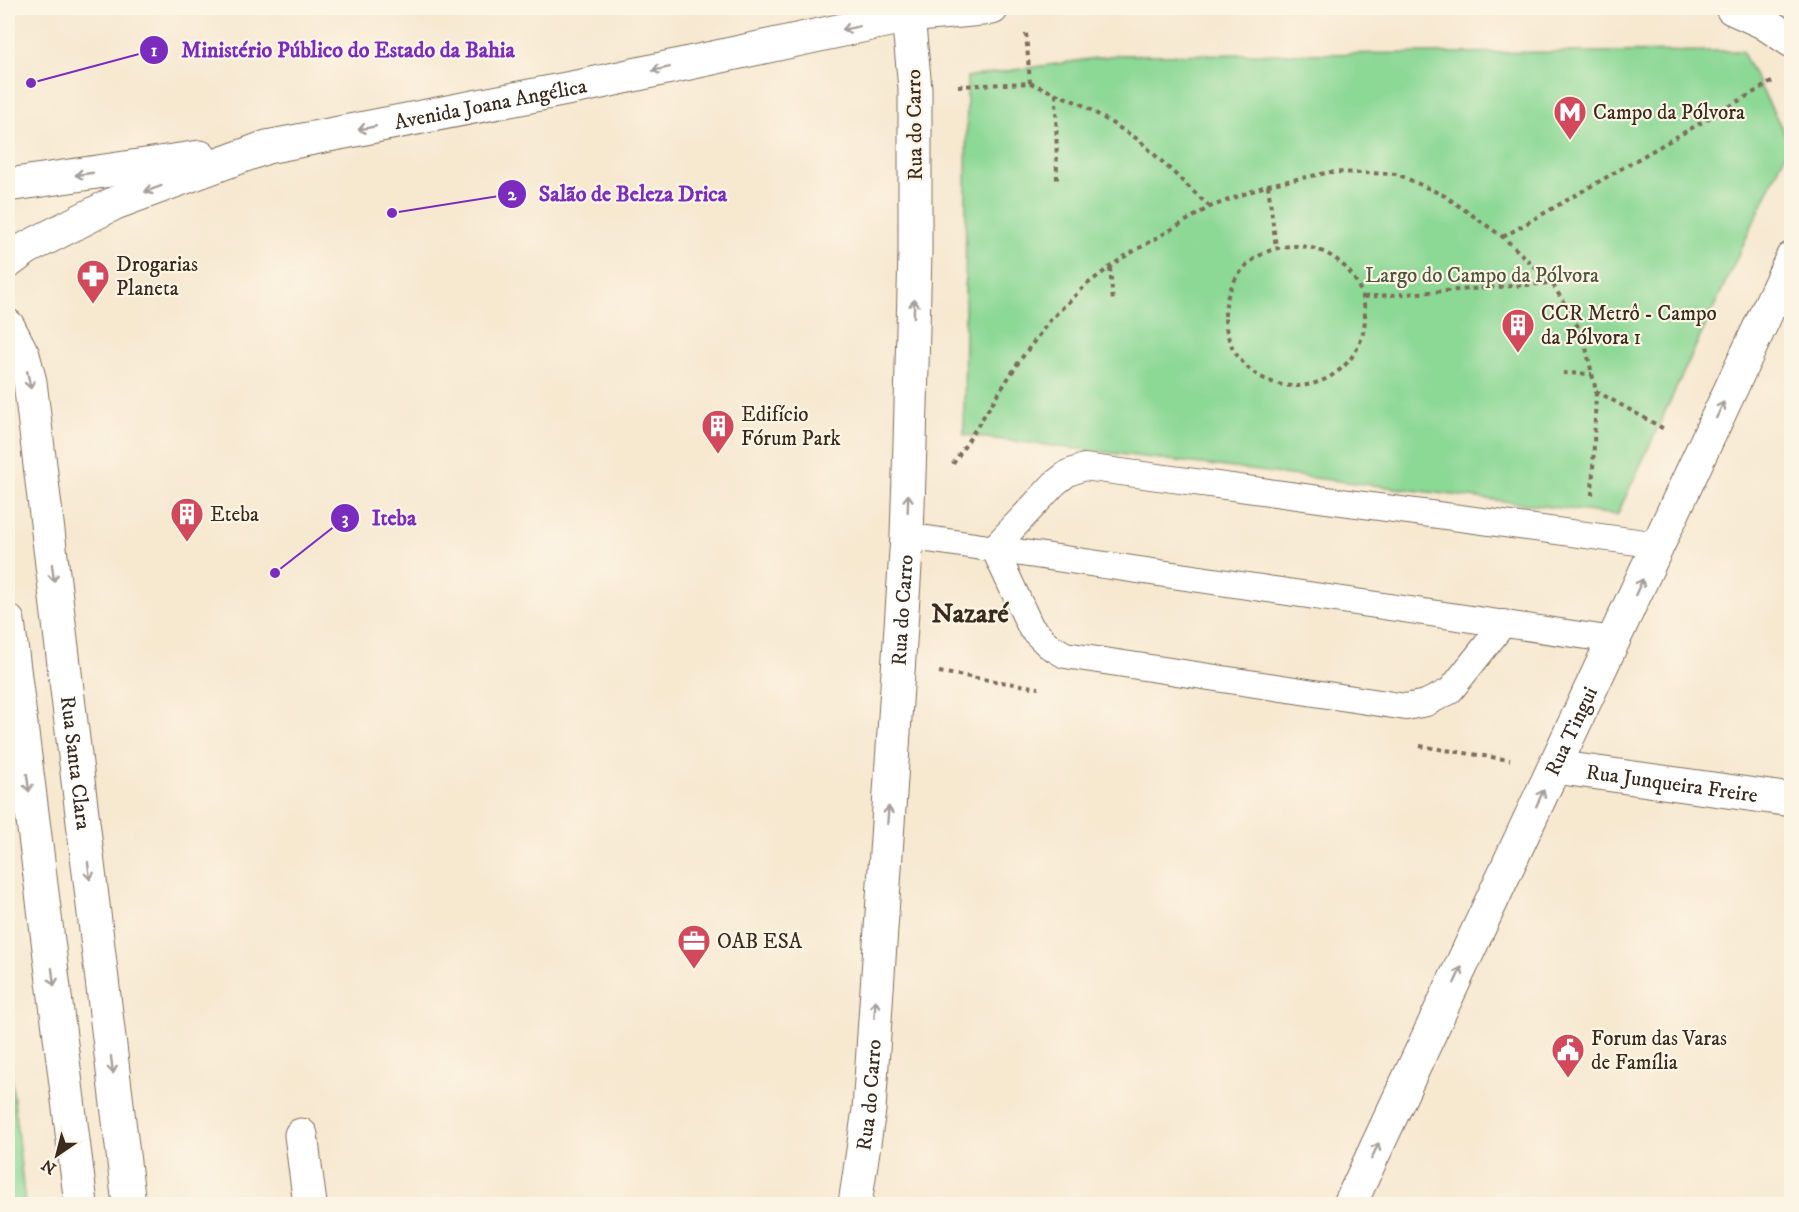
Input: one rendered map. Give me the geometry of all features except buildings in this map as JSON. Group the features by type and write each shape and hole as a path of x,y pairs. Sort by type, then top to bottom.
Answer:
{"street":[{"name":"Avenida Joana Angélica","path":"8,262 27,248 116,203 267,147 587,84 906,12 992,8"},
{"path":"1732,8 1763,22 1791,41"},
{"name":"Rua do Carro","path":"855,1204 869,1110 907,536 915,252 915,88 906,12"},
{"path":"8,185 267,147"},
{"name":"Rua Tingui","path":"1350,1204 1791,258"},
{"name":"Rua Santa Clara","path":"8,326 23,355 30,382 129,1204"},
{"path":"8,621 81,1204"},
{"name":"Rua Junqueira Freire","path":"1555,767 1791,800"},
{"path":"301,1135 310,1204"}],"lane":[{"path":"994,548 1055,483 1068,472 1084,467 1659,545"},
{"path":"907,536 1614,640"},
{"path":"994,548 1031,627 1048,645 1065,655 1406,708 1426,703 1450,691 1504,623"}],"path":[{"path":"1025,29 1030,83"},
{"path":"1503,237 1781,76"},
{"path":"915,88 1030,83 1081,104 1139,140 1210,207"},
{"path":"1056,94 1058,184"},
{"path":"951,467 1020,360 1051,319 1086,285 1122,258 1210,207 1268,185 1331,172 1397,174 1445,196 1503,237 1552,283 1583,335 1596,391 1590,535"},
{"path":"1268,185 1276,247"},
{"path":"1298,245 1320,249 1340,260 1355,277 1364,297 1366,319 1362,341 1351,361 1335,375 1314,384 1292,387 1270,382 1251,371 1236,355 1227,335 1225,312 1229,291 1239,272 1256,257 1276,247 1298,245"},
{"path":"1110,267 1113,302"},
{"path":"1364,297 1552,283"},
{"path":"1563,373 1592,374"},
{"path":"1596,391 1701,449"}],"green space":[{"name":"Largo do Campo da Pólvora","path":"1742,51 1790,144 1617,515 964,435 967,77 1117,55"},
{"path":"8,1045 25,1204 8,1204"}],"place":[{"name":"Ministério Público do Estado da Bahia","path":"31,83"},
{"name":"Campo da Pólvora","path":"1570,141"},
{"name":"Salão de Beleza Drica","path":"392,213"},
{"name":"Drogarias Planeta","path":"93,305"},
{"name":"CCR Metrô - Campo da Pólvora 1","path":"1518,354"},
{"name":"Edifício Fórum Park","path":"718,455"},
{"name":"Eteba","path":"187,543"},
{"name":"Iteba","path":"275,573"},
{"name":"OAB ESA","path":"694,970"},
{"name":"Forum das Varas de Família","path":"1568,1079"}],"district":[{"name":"Nazaré","path":"970,613"}]}
